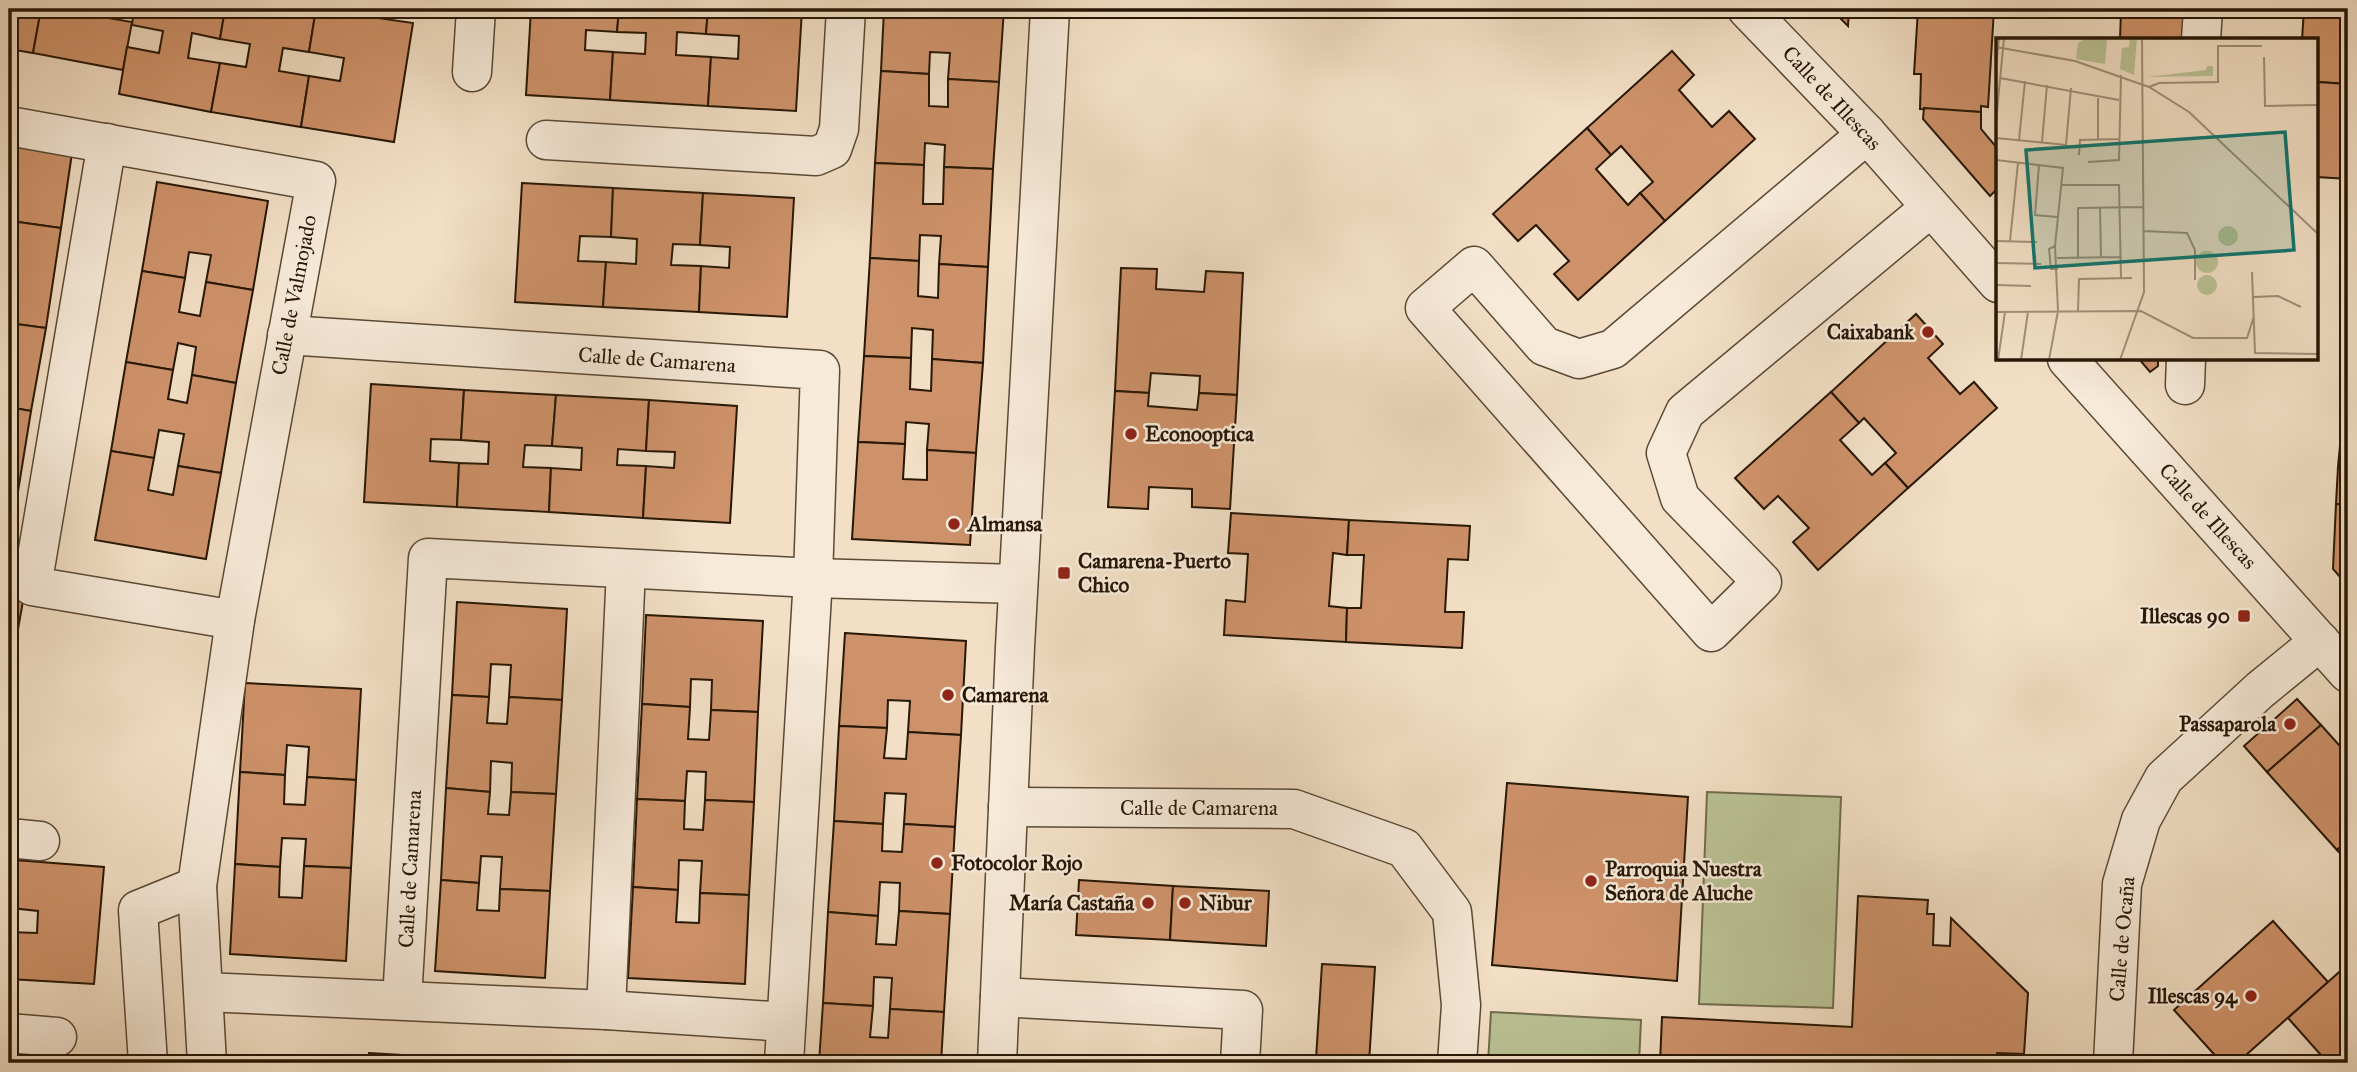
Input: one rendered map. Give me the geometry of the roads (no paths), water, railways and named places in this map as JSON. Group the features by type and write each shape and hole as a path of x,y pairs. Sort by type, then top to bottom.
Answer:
{"street":[{"path":"472,72 476,9"},
{"path":"547,140 816,156 832,149 839,130 846,9"},
{"path":"997,1063 1018,584 1050,9"},
{"name":"Calle de Illescas","path":"1747,9 1867,134 1996,281"},
{"path":"2201,38 2203,9"},
{"name":"Calle de Valmojado","path":"9,126 316,181 235,620 197,886 206,1063"},
{"path":"1867,134 1613,349 1579,359 1544,346 1474,266 1425,308 1711,632 1762,582 1680,498 1666,453 1685,412 1930,208"},
{"path":"107,143 32,586 235,620"},
{"name":"Calle de Camarena","path":"287,335 820,370 813,578 784,1063"},
{"name":"Calle de Illescas","path":"2068,360 2348,673"},
{"name":"Calle de Camarena","path":"402,1000 428,558 813,578 1018,584"},
{"path":"606,1010 626,569"},
{"name":"Calle de Ocaña","path":"2113,1063 2122,884 2141,820 2164,778 2260,690 2320,641"},
{"name":"Calle de Camarena","path":"1008,807 1294,809 1404,848 1452,912 1461,1004 1457,1063"},
{"path":"148,1063 138,910 197,886"},
{"path":"204,992 606,1010 786,1022"},
{"path":"1000,997 1243,1010 1240,1063"},
{"path":"9,1033 57,1037"}],"place":[{"name":"Caixabank","path":"1928,332"},
{"name":"Econooptica","path":"1131,434"},
{"name":"Almansa","path":"954,524"},
{"name":"Camarena-Puerto Chico","path":"1064,573"},
{"name":"Illescas 90","path":"2244,616"},
{"name":"Camarena","path":"948,695"},
{"name":"Passaparola","path":"2290,724"},
{"name":"Fotocolor Rojo","path":"937,863"},
{"name":"Parroquia Nuestra Señora de Aluche","path":"1591,881"},
{"name":"María Castaña","path":"1148,903"},
{"name":"Nibur","path":"1185,903"},
{"name":"Illescas 94","path":"2251,996"}]}
